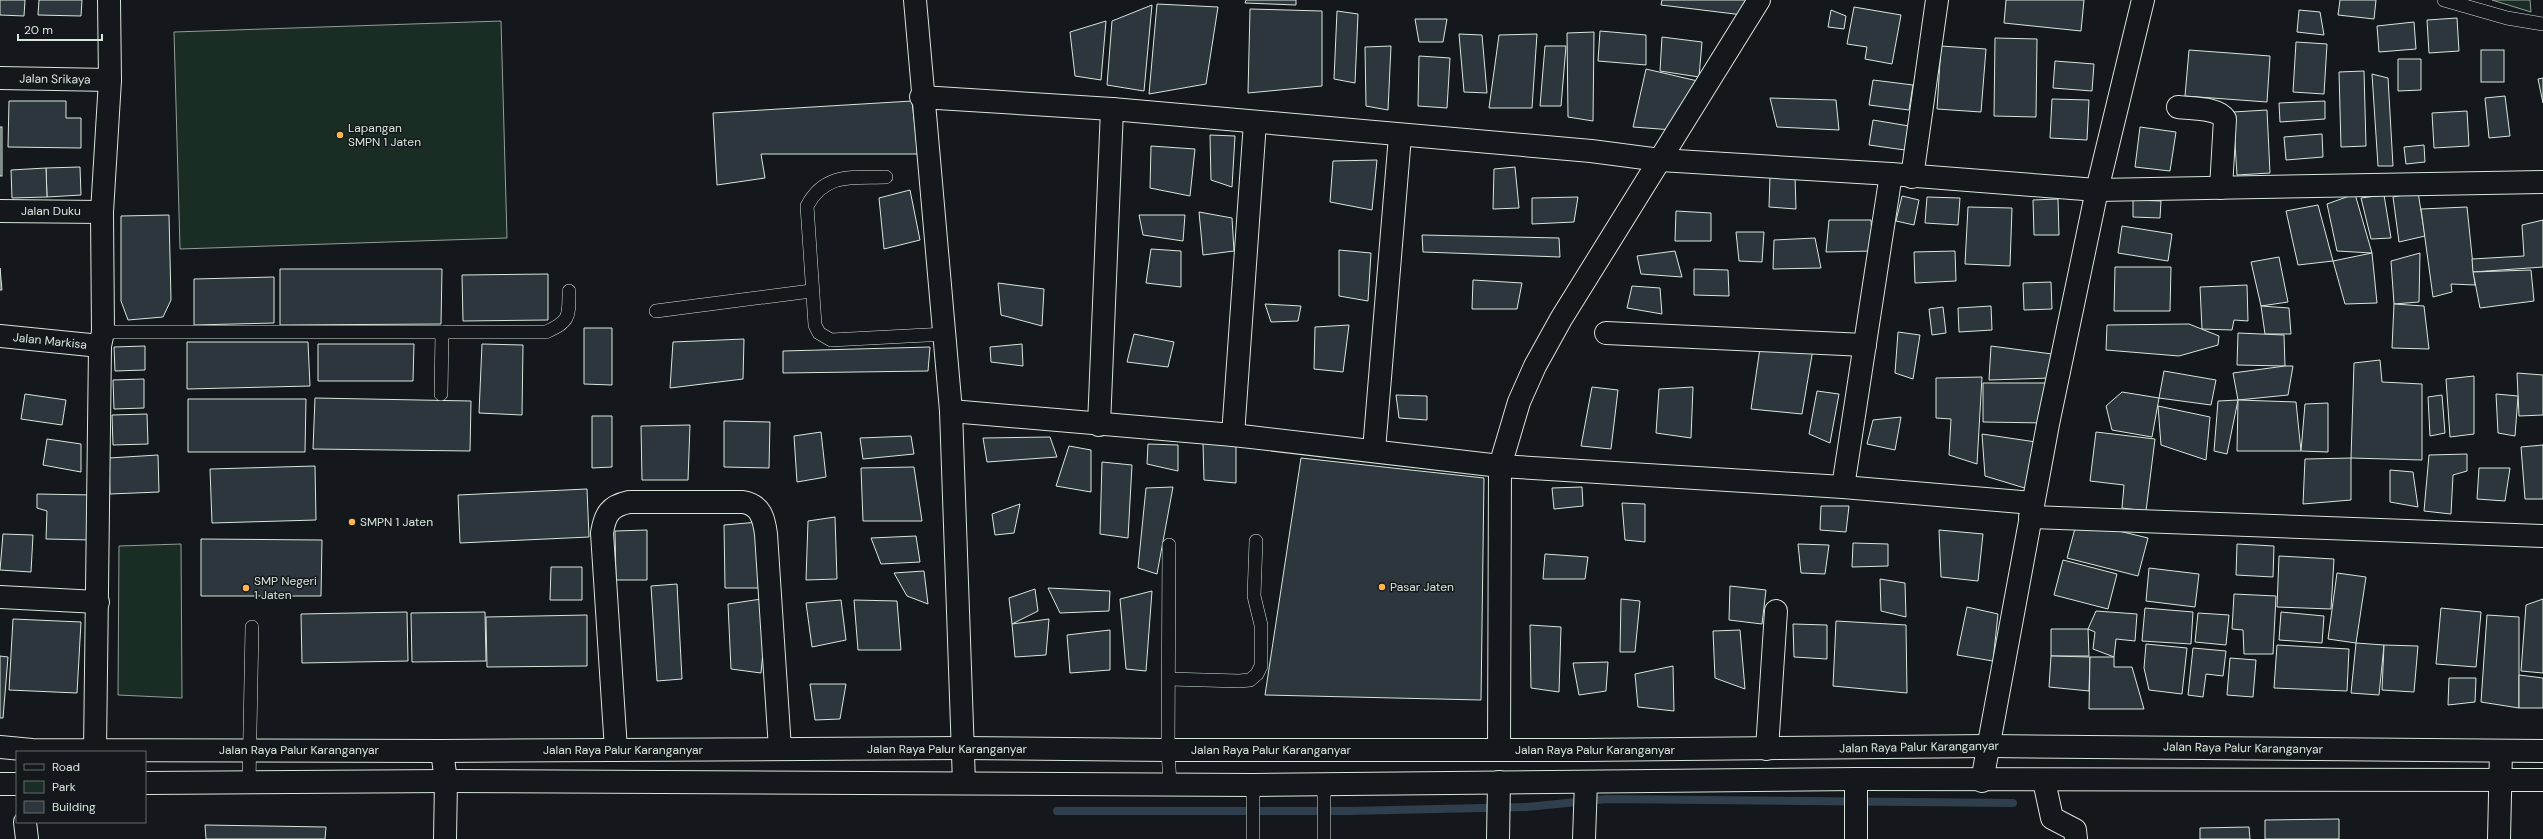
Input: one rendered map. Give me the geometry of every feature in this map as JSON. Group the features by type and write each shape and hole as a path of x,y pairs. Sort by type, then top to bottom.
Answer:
{"street":[{"path":"95,750 102,212 110,80 108,0"},
{"path":"914,0 922,97 946,334 951,410 964,783"},
{"path":"1498,810 1500,466 1519,402 1546,344 1760,0"},
{"path":"1844,487 1865,346 1937,0"},
{"path":"1982,781 2031,510 2097,190 2143,0"},
{"name":"Jalan Srikaya","path":"0,78 110,80"},
{"path":"922,97 1112,109 1400,136 1592,151 1660,160 1901,175 2097,190 2543,182"},
{"path":"2178,107 2215,112 2221,114 2225,119 2221,188"},
{"path":"1099,425 1112,109"},
{"path":"1233,435 1255,122"},
{"path":"1374,450 1400,136"},
{"name":"Jalan Duku","path":"0,211 102,212"},
{"path":"1606,333 1865,346"},
{"name":"Jalan Markisa","path":"0,336 101,339"},
{"path":"951,410 1099,425 1233,435 1374,450 1500,466 1844,487 2031,510 2543,536"},
{"path":"616,750 602,533 605,518 609,510 617,504 629,502 743,502 754,505 759,510 766,534 780,749"},
{"path":"0,597 98,602"},
{"path":"1767,749 1776,611"},
{"name":"Jalan Raya Palur Karanganyar","path":"13,749 442,751 962,748 1168,750 1584,750 1989,746 2543,751"},
{"path":"1584,750 1584,839"},
{"path":"442,751 446,781 446,839"},
{"path":"2499,832 2501,751"},
{"path":"146,783 446,781 1170,784 1253,795 1324,792 1498,810 1585,794 1982,781 2501,790 2543,780"},
{"path":"2044,781 2052,818 2074,830 2076,839"},
{"path":"0,784 16,784"},
{"path":"1856,786 1856,839"},
{"path":"26,823 27,839"}],"lane":[{"path":"2444,0 2506,18 2543,24"},
{"path":"886,177 842,178 823,185 814,192 807,206 815,325 819,333 831,340 946,334"},
{"path":"101,339 442,332 546,332 565,322 569,315 569,291"},
{"path":"656,311 812,291"},
{"path":"441,394 442,332"},
{"path":"1169,679 1239,681 1250,680 1257,674 1261,666 1261,625 1254,596 1256,541"},
{"path":"1169,545 1168,750 1170,784"},
{"path":"249,782 248,750 252,627"},
{"path":"1324,792 1324,839"},
{"path":"1253,795 1253,839"}],"green space":[{"path":"2492,0 2530,0 2531,12"},
{"name":"Lapangan SMPN 1 Jaten","path":"501,21 507,238 180,249 174,32"},
{"path":"181,544 182,698 118,695 119,546"}],"building":[{"path":"0,0 25,0 24,16 0,15"},
{"path":"39,0 82,0 81,16 38,15"},
{"path":"1246,0 1296,0 1296,5 1245,3"},
{"path":"1662,0 1753,0 1743,15 1661,5"},
{"path":"2006,0 2084,0 2081,31 2004,23"},
{"path":"2340,0 2376,0 2374,19 2338,15"},
{"path":"1157,4 1218,7 1206,84 1149,94"},
{"path":"1152,5 1144,91 1107,85 1112,21"},
{"path":"1854,7 1901,15 1892,64 1865,59 1867,47 1847,44"},
{"path":"1250,9 1322,11 1322,86 1248,93"},
{"path":"1831,10 1846,16 1844,29 1828,27"},
{"path":"2299,10 2320,12 2324,35 2297,32"},
{"path":"1337,11 1358,14 1355,83 1334,79"},
{"path":"2457,18 2459,51 2429,53 2427,20"},
{"path":"1415,19 1447,19 1443,42 1419,42"},
{"path":"1106,21 1101,80 1075,76 1070,32"},
{"path":"2414,22 2416,49 2379,52 2377,26"},
{"path":"1600,31 1646,35 1646,65 1598,61"},
{"path":"1594,32 1593,121 1568,117 1567,33"},
{"path":"1459,34 1482,35 1487,93 1464,92"},
{"path":"1537,34 1532,108 1489,108 1499,35"},
{"path":"1662,37 1702,42 1699,77 1660,71"},
{"path":"1995,38 2037,39 2036,117 1994,116"},
{"path":"2296,42 2327,44 2324,94 2293,92"},
{"path":"1391,46 1388,110 1366,106 1365,47"},
{"path":"1545,46 1566,46 1561,106 1540,106"},
{"path":"1941,46 1986,49 1981,112 1937,109"},
{"path":"2189,50 2270,56 2267,102 2185,96"},
{"path":"2481,50 2504,50 2504,82 2481,82"},
{"path":"1419,56 1450,58 1447,108 1418,106"},
{"path":"2398,59 2421,59 2421,90 2398,91"},
{"path":"2055,61 2094,64 2092,91 2053,88"},
{"path":"1646,69 1702,82 1673,130 1633,127"},
{"path":"2364,71 2366,146 2341,147 2339,72"},
{"path":"2372,74 2388,78 2393,166 2378,166"},
{"path":"2543,78 2543,103 2538,79"},
{"path":"1873,80 1913,85 1909,110 1869,105"},
{"path":"2505,96 2510,136 2489,138 2485,98"},
{"path":"1770,98 1836,100 1839,130 1777,127"},
{"path":"2052,99 2089,100 2087,140 2050,138"},
{"path":"9,101 66,101 66,118 81,118 81,148 8,147"},
{"path":"912,101 918,154 761,154 765,178 717,185 713,113"},
{"path":"2325,101 2325,119 2280,122 2279,103"},
{"path":"2267,110 2270,173 2237,175 2233,112"},
{"path":"2467,111 2469,146 2434,148 2432,113"},
{"path":"1873,120 1909,126 1905,150 1869,145"},
{"path":"0,127 2,127 2,176 0,176"},
{"path":"2140,127 2176,132 2170,171 2135,167"},
{"path":"2322,134 2323,157 2286,160 2284,137"},
{"path":"1210,135 1235,136 1232,187 1211,180"},
{"path":"2424,145 2425,162 2406,164 2404,147"},
{"path":"1151,146 1195,149 1190,196 1150,188"},
{"path":"1377,160 1372,210 1330,202 1333,161"},
{"path":"80,167 81,195 47,197 46,168"},
{"path":"1515,167 1519,208 1493,209 1494,169"},
{"path":"46,168 47,197 12,198 11,170"},
{"path":"1770,176 1795,176 1796,209 1769,207"},
{"path":"910,190 920,240 884,249 879,198"},
{"path":"2418,192 2425,236 2399,242 2393,197"},
{"path":"2355,194 2372,253 2337,251 2327,204"},
{"path":"2384,195 2391,238 2371,239 2361,198"},
{"path":"1902,196 1919,200 1914,225 1896,221"},
{"path":"1578,197 1574,222 1532,224 1532,198"},
{"path":"1927,197 1960,198 1958,225 1925,223"},
{"path":"2058,199 2059,235 2034,235 2033,200"},
{"path":"2133,200 2161,201 2160,218 2133,217"},
{"path":"2318,205 2333,261 2298,265 2286,211"},
{"path":"1968,207 2012,208 2010,266 1965,264"},
{"path":"2467,207 2475,285 2451,284 2452,292 2433,297 2421,209"},
{"path":"1676,211 1711,213 1711,241 1675,241"},
{"path":"1199,212 1232,218 1234,251 1203,255"},
{"path":"169,215 171,300 163,317 128,320 121,301 121,216"},
{"path":"1139,215 1185,215 1183,241 1143,235"},
{"path":"1829,220 1871,220 1873,251 1826,252"},
{"path":"2543,220 2543,267 2473,272 2472,259 2524,256 2522,225"},
{"path":"2122,226 2172,234 2168,261 2118,253"},
{"path":"1736,232 1764,232 1762,262 1739,261"},
{"path":"1422,235 1559,238 1560,257 1423,252"},
{"path":"1815,238 1821,268 1773,269 1774,240"},
{"path":"1151,249 1181,251 1181,287 1146,283"},
{"path":"1339,250 1371,253 1368,301 1339,296"},
{"path":"1675,251 1682,277 1641,274 1637,256"},
{"path":"1955,251 1956,281 1915,283 1914,252"},
{"path":"2372,253 2377,303 2345,304 2333,261"},
{"path":"2420,253 2419,302 2394,304 2391,261"},
{"path":"2279,257 2288,302 2261,306 2251,262"},
{"path":"2115,267 2171,267 2170,311 2114,311"},
{"path":"0,268 2,290 0,290"},
{"path":"280,269 442,269 441,324 280,325"},
{"path":"1694,269 1728,270 1729,296 1694,295"},
{"path":"2531,270 2534,301 2480,308 2473,272"},
{"path":"548,274 548,320 463,321 462,275"},
{"path":"274,277 274,323 194,325 194,279"},
{"path":"1473,280 1522,283 1517,309 1472,309"},
{"path":"2051,282 2052,309 2024,310 2023,283"},
{"path":"998,283 1044,289 1042,326 1001,315"},
{"path":"2247,285 2248,321 2234,320 2232,330 2202,329 2200,287"},
{"path":"1632,286 1660,288 1662,314 1627,308"},
{"path":"1265,304 1301,306 1298,321 1271,322"},
{"path":"2394,304 2424,306 2429,349 2392,348"},
{"path":"1991,306 1992,330 1959,332 1958,308"},
{"path":"2261,306 2289,308 2291,334 2265,334"},
{"path":"1943,307 1946,333 1932,335 1929,309"},
{"path":"2189,324 2219,336 2218,345 2179,356 2106,350 2107,325"},
{"path":"1349,325 1343,372 1314,369 1315,327"},
{"path":"584,328 612,328 612,385 584,384"},
{"path":"1898,332 1920,335 1913,379 1895,373"},
{"path":"2238,333 2284,335 2285,366 2237,365"},
{"path":"1134,334 1174,342 1168,367 1127,362"},
{"path":"744,339 743,379 670,388 673,342"},
{"path":"187,342 308,342 310,386 187,389"},
{"path":"318,344 414,344 413,381 318,381"},
{"path":"482,344 523,345 522,415 479,413"},
{"path":"1022,344 1023,366 991,362 990,347"},
{"path":"145,346 145,370 115,371 114,347"},
{"path":"1991,346 2052,354 2051,378 1989,380"},
{"path":"930,347 928,371 783,373 783,351"},
{"path":"1760,348 1813,349 1802,414 1751,409"},
{"path":"2380,360 2382,382 2422,384 2422,460 2351,458 2354,363"},
{"path":"2293,366 2288,395 2238,400 2233,373"},
{"path":"2164,371 2216,380 2211,405 2159,398"},
{"path":"2517,373 2543,375 2543,415 2519,416"},
{"path":"2474,376 2474,434 2450,437 2446,379"},
{"path":"1982,377 1977,464 1949,455 1951,419 1936,418 1936,378"},
{"path":"144,379 144,408 114,409 113,380"},
{"path":"1983,383 2045,383 2047,423 1983,422"},
{"path":"1592,387 1618,390 1611,449 1581,446"},
{"path":"1693,387 1691,438 1656,433 1659,389"},
{"path":"1817,391 1839,394 1830,443 1809,434"},
{"path":"2122,392 2159,398 2152,437 2112,430 2106,406"},
{"path":"25,394 66,400 62,425 21,419"},
{"path":"2496,394 2518,396 2515,436 2498,433"},
{"path":"1396,395 1427,396 1427,420 1399,418"},
{"path":"2442,395 2445,433 2430,436 2428,397"},
{"path":"315,398 471,401 470,451 313,449"},
{"path":"188,399 306,399 305,452 188,452"},
{"path":"2238,400 2227,454 2214,451 2218,401"},
{"path":"2238,400 2296,402 2301,451 2237,451"},
{"path":"2328,403 2328,452 2301,451 2305,404"},
{"path":"2158,406 2210,417 2206,460 2161,445"},
{"path":"147,414 148,444 113,445 112,415"},
{"path":"592,416 612,416 612,467 592,468"},
{"path":"1901,417 1895,450 1867,444 1873,420"},
{"path":"724,421 770,422 769,468 724,467"},
{"path":"690,425 688,480 642,480 641,426"},
{"path":"821,432 826,477 797,482 794,436"},
{"path":"2096,432 2155,439 2146,511 2122,508 2124,485 2090,481"},
{"path":"1982,434 2036,442 2028,489 1985,476"},
{"path":"911,436 914,454 863,459 860,438"},
{"path":"1050,437 1057,457 987,462 983,438"},
{"path":"47,439 81,444 81,472 43,465"},
{"path":"1203,443 1236,446 1236,483 1204,480"},
{"path":"1148,444 1178,445 1178,471 1147,464"},
{"path":"2543,445 2543,499 2525,499 2521,447"},
{"path":"1069,446 1091,450 1091,492 1056,486"},
{"path":"2467,454 2467,471 2453,475 2451,514 2424,511 2429,455"},
{"path":"158,455 159,492 110,494 109,458"},
{"name":"Pasar Jaten","path":"1301,458 1484,478 1481,700 1265,695"},
{"path":"2351,458 2351,500 2303,504 2305,459"},
{"path":"1102,462 1132,465 1128,538 1100,534"},
{"path":"315,466 316,520 212,523 210,469"},
{"path":"914,467 922,521 863,521 861,468"},
{"path":"2479,468 2510,468 2505,501 2477,499"},
{"path":"2390,470 2413,472 2418,507 2390,502"},
{"path":"1173,487 1157,574 1138,568 1146,488"},
{"path":"1582,487 1583,506 1554,509 1552,488"},
{"path":"587,489 589,537 460,543 458,495"},
{"path":"37,494 93,495 92,540 46,539 47,511 37,508"},
{"path":"1622,503 1645,504 1645,542 1625,540"},
{"path":"1020,504 1014,533 995,535 992,514"},
{"path":"1821,506 1849,506 1846,532 1820,530"},
{"path":"835,517 837,579 806,580 808,521"},
{"path":"2077,521 2148,538 2138,576 2067,558"},
{"path":"759,522 769,588 725,588 724,525"},
{"path":"647,530 647,580 616,580 615,531"},
{"path":"1939,530 1983,534 1978,581 1941,577"},
{"path":"3,534 33,535 31,572 0,570"},
{"path":"916,536 920,562 881,564 871,538"},
{"path":"201,539 322,540 321,596 201,596"},
{"path":"1853,543 1888,544 1888,566 1852,567"},
{"path":"1798,544 1829,545 1825,574 1801,573"},
{"path":"2237,544 2274,546 2273,577 2236,575"},
{"path":"1545,554 1588,557 1585,579 1543,579"},
{"path":"2279,556 2334,559 2331,609 2277,607"},
{"path":"2063,560 2117,574 2108,609 2054,595"},
{"path":"551,567 582,567 582,600 550,600"},
{"path":"2149,568 2199,574 2195,607 2146,601"},
{"path":"924,571 928,604 907,596 894,573"},
{"path":"2337,573 2366,577 2356,643 2328,639"},
{"path":"1880,579 1905,583 1906,617 1881,611"},
{"path":"677,584 682,679 657,681 651,586"},
{"path":"1730,586 1766,590 1762,624 1729,620"},
{"path":"1048,588 1110,591 1109,611 1060,613"},
{"path":"1035,589 1038,611 1012,624 1009,598"},
{"path":"1152,591 1146,671 1126,669 1120,599"},
{"path":"2234,594 2276,596 2273,654 2244,654 2243,630 2232,629"},
{"path":"768,598 761,673 731,669 728,604"},
{"path":"1621,599 1640,601 1635,652 1620,652"},
{"path":"2543,599 2543,673 2521,671 2526,605"},
{"path":"841,600 846,640 812,647 806,603"},
{"path":"854,600 897,601 901,650 858,650"},
{"path":"1967,607 1998,614 1993,661 1957,655"},
{"path":"2145,608 2193,612 2191,644 2142,641"},
{"path":"2441,608 2481,612 2476,667 2436,664"},
{"path":"2096,611 2137,614 2135,641 2116,639 2114,657 2093,649 2095,632 2088,629"},
{"path":"407,612 408,661 302,663 301,614"},
{"path":"485,612 486,661 412,662 411,613"},
{"path":"2281,612 2324,616 2322,643 2279,640"},
{"path":"2198,613 2229,615 2226,645 2195,642"},
{"path":"587,615 587,666 487,667 486,617"},
{"path":"2487,615 2519,617 2519,708 2481,702"},
{"path":"13,619 81,622 77,693 9,690"},
{"path":"1049,619 1046,655 1015,657 1012,624"},
{"path":"1836,621 1906,625 1907,693 1833,686"},
{"path":"1793,624 1827,625 1827,659 1794,657"},
{"path":"1530,625 1561,627 1559,692 1531,688"},
{"path":"2051,629 2088,629 2089,656 2051,656"},
{"path":"1110,630 1110,670 1070,673 1067,635"},
{"path":"1740,630 1745,689 1715,678 1713,631"},
{"path":"2356,643 2384,645 2379,695 2351,693"},
{"path":"2146,644 2187,648 2182,694 2149,690 2144,668"},
{"path":"2277,645 2349,649 2347,691 2274,688"},
{"path":"2384,645 2418,646 2414,692 2382,690"},
{"path":"2193,648 2226,651 2223,676 2206,674 2203,697 2188,695"},
{"path":"0,656 8,657 3,718 0,718"},
{"path":"2051,656 2090,657 2089,691 2049,687"},
{"path":"2090,657 2114,657 2114,667 2132,667 2144,709 2089,709"},
{"path":"2230,658 2256,660 2253,697 2227,695"},
{"path":"1608,662 1606,691 1579,695 1573,663"},
{"path":"1673,666 1674,711 1638,707 1635,674"},
{"path":"2519,675 2543,678 2543,708 2519,708"},
{"path":"2449,678 2476,678 2475,702 2448,705"},
{"path":"810,684 846,684 840,719 815,720"},
{"path":"2339,819 2339,839 2265,839 2265,820"},
{"path":"205,825 326,827 325,839 206,839"},
{"path":"2249,827 2250,839 2200,839 2200,828"}],"waterway":[{"path":"1057,811 1349,811 1527,807 1606,799 2013,803"}],"place":[{"name":"Lapangan SMPN 1 Jaten","path":"340,135"},
{"name":"SMPN 1 Jaten","path":"352,522"},
{"name":"Pasar Jaten","path":"1382,587"},
{"name":"SMP Negeri 1 Jaten","path":"246,588"}]}
